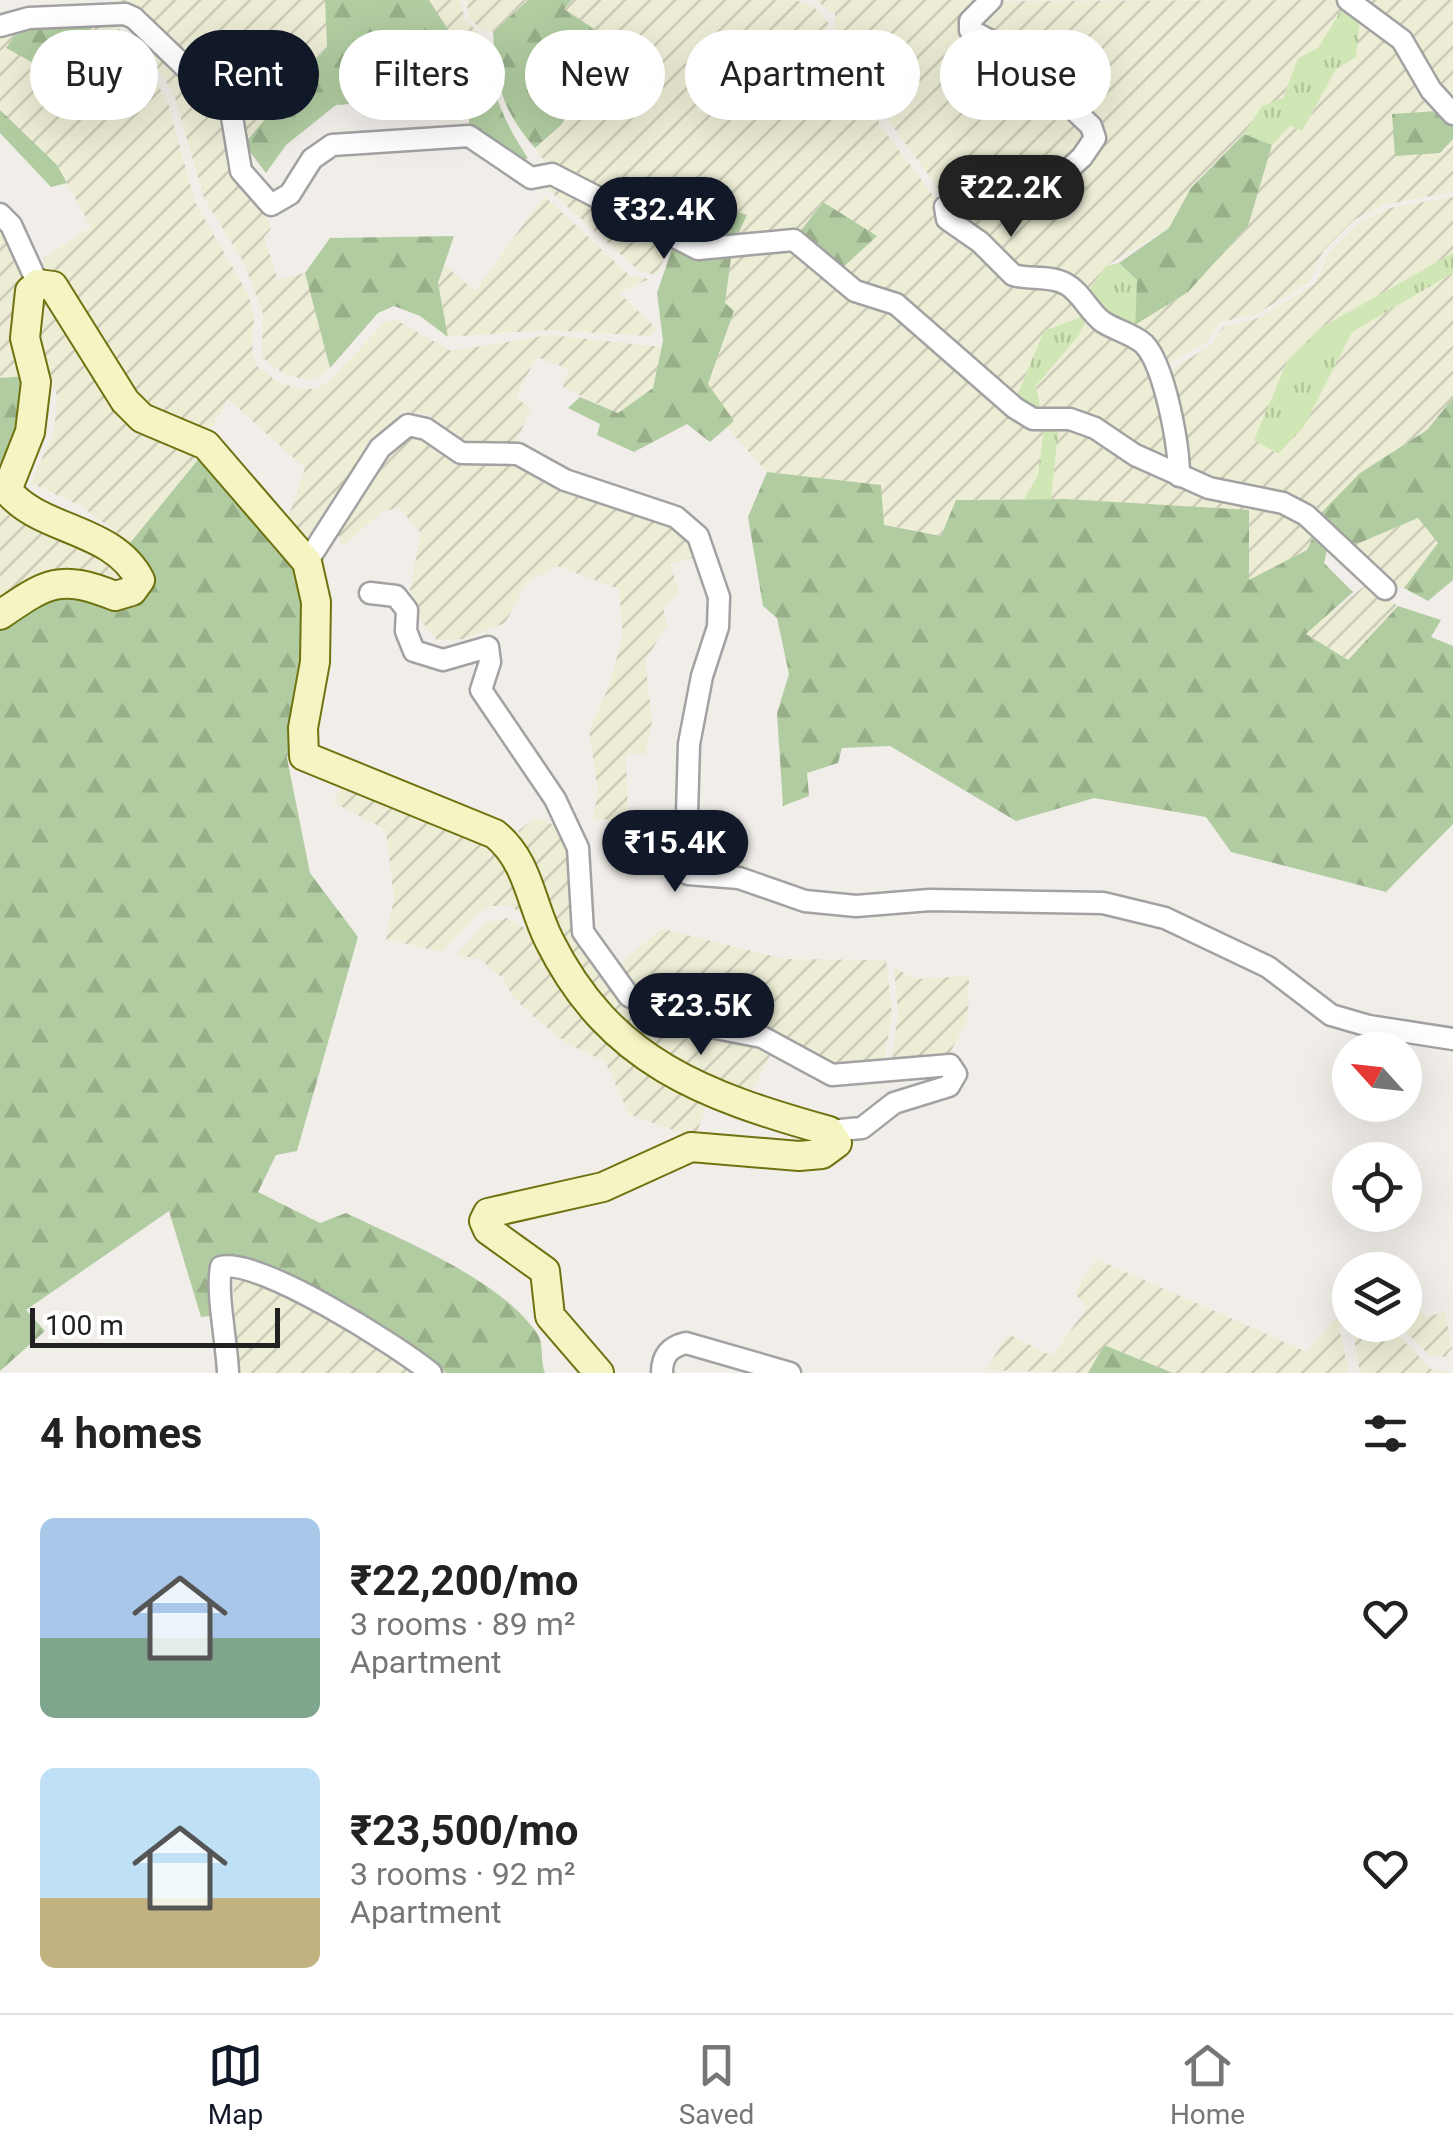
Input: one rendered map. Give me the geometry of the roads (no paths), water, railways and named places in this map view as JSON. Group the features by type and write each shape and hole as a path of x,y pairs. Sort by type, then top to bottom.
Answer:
{"main road":[{"path":"0,615 54,582 78,581 115,596 132,590 140,580 132,566 107,545 18,504 7,490 30,432 36,382 25,338 30,291 38,284 54,286 125,401 142,418 206,446 307,562 316,602 315,662 303,728 304,756 495,834 515,850 539,920 564,970 588,1004 636,1052 714,1096 829,1131 837,1143 822,1154 764,1155 691,1147 602,1187 488,1213 484,1221 488,1230 545,1271 550,1316 599,1373"}],"street":[{"path":"991,0 970,22 970,30 1014,54 1092,126 1095,138 1082,157 1028,207 955,202 946,207 947,218 980,242 1013,276 1068,284 1100,320 1144,344 1167,394 1168,420 1178,446 1179,476"},
{"path":"1348,0 1402,40 1431,90 1453,114"},
{"path":"0,26 29,18 125,14 134,18 231,111 241,171 271,205 290,194 312,159 332,145 469,136 532,178 552,174 698,249 794,240 856,291 896,304 1033,419 1070,420 1096,428 1134,455 1179,476 1239,496 1283,503 1306,515 1385,589"},
{"path":"0,214 12,225 38,284"},
{"path":"307,562 380,448 408,425 426,429 461,453 518,454 566,480 676,517 698,536 719,596 718,627 702,676 689,744 687,814 667,855 673,867 688,874 739,878 805,900 856,906 946,900 1103,903 1165,918 1268,967 1331,1015 1368,1026 1453,1040"},
{"path":"370,593 396,596 407,610 406,631 414,650 443,660 488,647 490,662 481,690 555,799 578,848 583,932 612,977 630,996 680,1022 762,1037 832,1074 950,1064 956,1074 949,1086 894,1104 862,1128 829,1131"},
{"path":"228,1373 224,1304 218,1283 221,1267 234,1263 296,1289 381,1337 431,1373"},
{"path":"662,1373 664,1358 673,1346 686,1343 746,1357 790,1373"}]}
